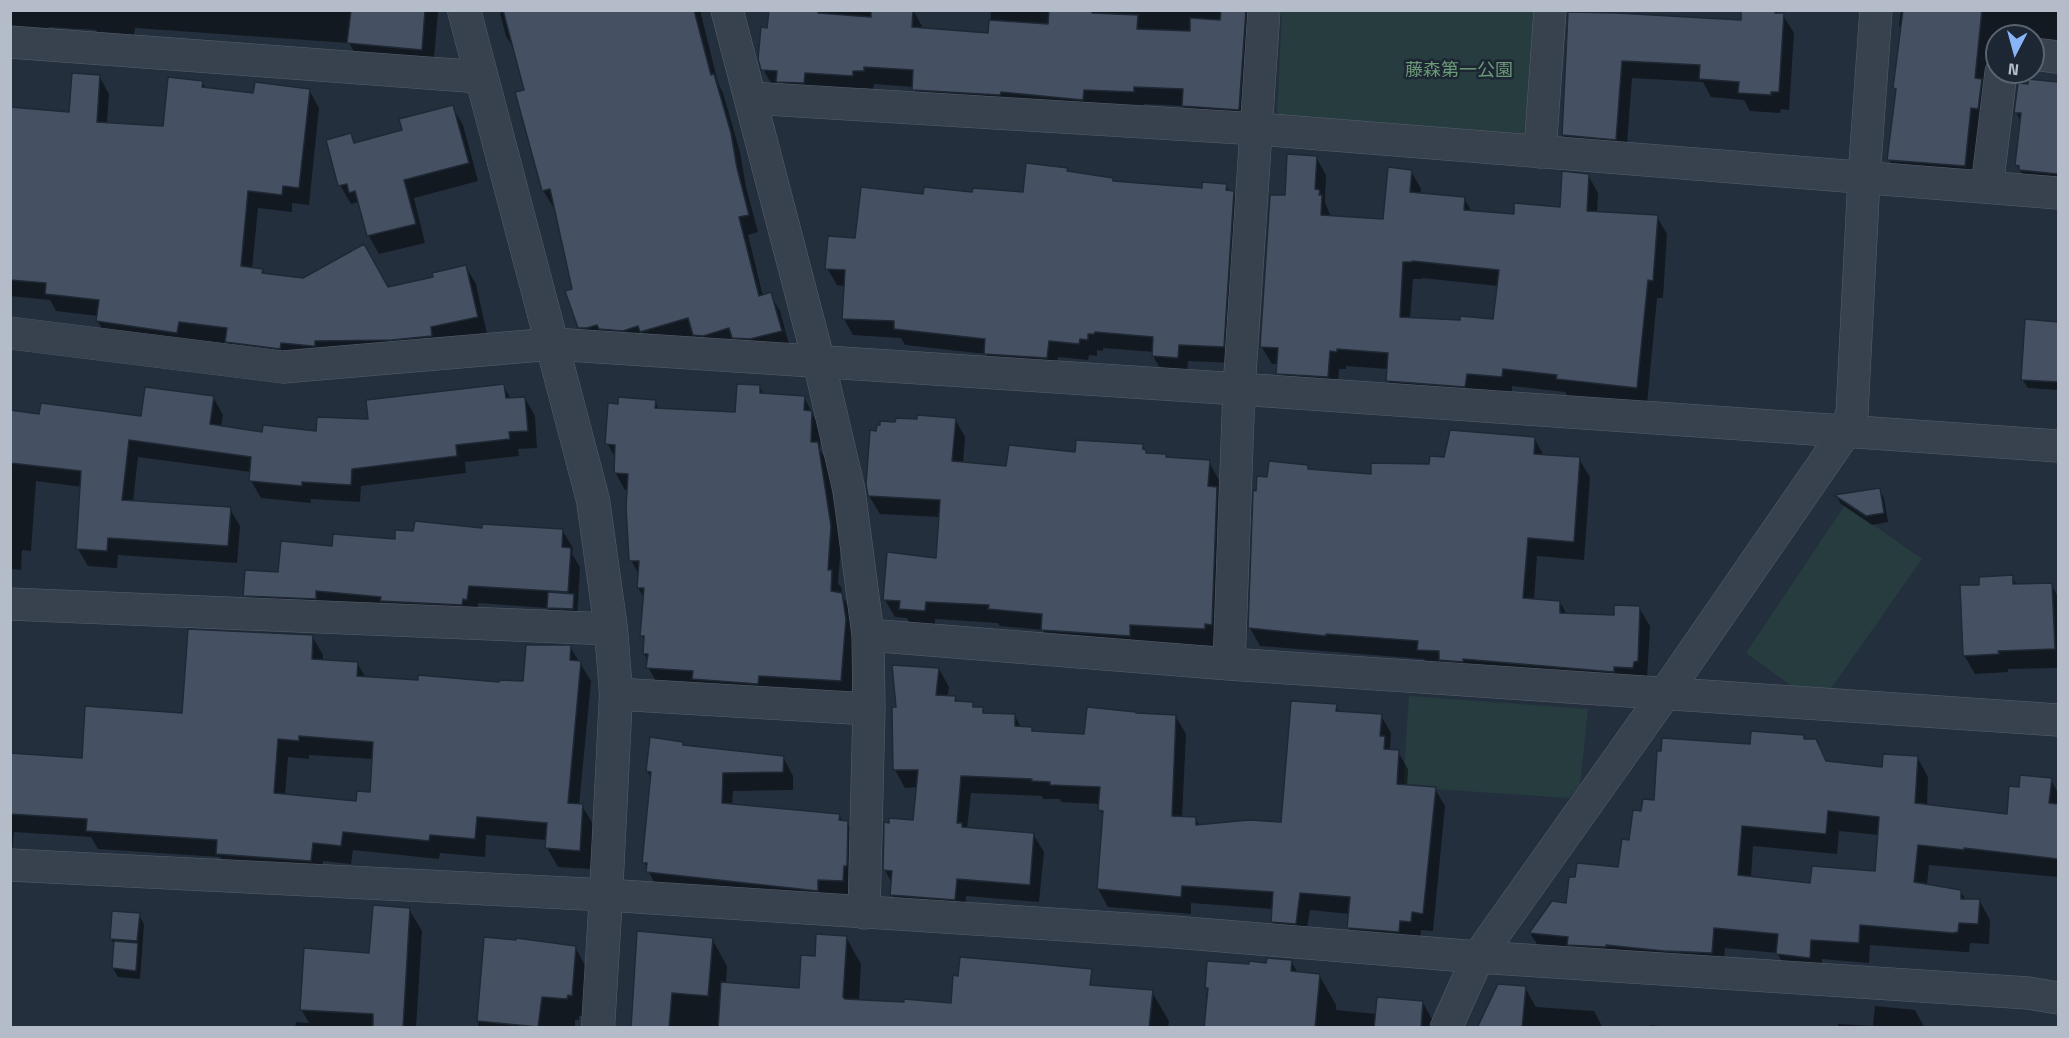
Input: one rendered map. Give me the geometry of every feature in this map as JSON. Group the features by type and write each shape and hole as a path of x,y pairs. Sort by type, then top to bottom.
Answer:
{"street":[{"path":"464,10 593,500 611,629 616,694 598,1028"},
{"path":"728,10 819,362 849,490 868,635 869,709 864,914"},
{"path":"1229,664 1239,389 1258,129 1264,10"},
{"path":"1540,152 1550,10"},
{"path":"1446,1028 1478,957 1846,431 1852,413 1864,178 1876,10"},
{"path":"10,42 481,77"},
{"path":"1987,187 2000,84"},
{"path":"750,98 1258,129 2058,193"},
{"path":"10,333 283,367 553,344 2058,446"},
{"path":"10,604 611,629"},
{"path":"868,635 1229,664 2058,720"},
{"path":"616,694 869,709"},
{"path":"10,865 606,895 864,914 1174,932 1478,957 2028,993 2058,998"}],"green space":[{"name":"藤森第一公園","path":"1282,11 1539,11 1530,129 1522,138 1287,123 1277,113"},
{"path":"1845,505 1922,559 1830,690 1793,687 1746,653"},
{"path":"1409,696 1588,709 1580,785 1569,798 1403,787"}],"building":[{"path":"351,10 425,10 422,50 347,43"},
{"path":"503,10 694,10 711,75 714,74 731,133 749,215 739,217 759,296 771,292 782,331 750,339 732,338 729,328 703,336 693,335 688,318 640,332 638,326 623,331 599,329 597,325 578,328 565,291 572,289 550,189 542,191 515,92 524,90"},
{"path":"769,10 818,10 818,13 871,17 871,10 913,10 912,27 988,33 989,20 1048,24 1049,10 1092,10 1092,13 1138,15 1137,29 1190,31 1190,18 1220,20 1221,10 1246,10 1239,110 1182,106 1183,89 1134,87 1134,92 1084,90 1083,100 1001,92 1000,95 912,90 913,70 864,67 864,71 853,71 853,76 805,73 804,83 776,82 777,71 761,70 758,59 761,27 767,28"},
{"path":"1741,10 1776,10 1775,13 1784,13 1779,92 1771,92 1771,95 1738,93 1739,82 1699,79 1700,65 1622,61 1616,140 1562,135 1568,12 1741,20"},
{"path":"1903,10 1982,10 1975,78 1982,79 1978,109 1971,108 1965,166 1887,160"},
{"path":"72,73 100,75 97,122 163,126 168,77 203,81 202,87 253,93 255,82 310,89 299,188 283,186 282,195 248,191 241,266 263,269 262,273 303,278 364,244 388,287 433,277 432,273 466,265 478,317 431,327 432,336 392,340 315,341 315,346 281,343 280,349 225,342 227,328 179,322 177,333 96,321 99,300 45,294 46,283 10,280 10,107 69,112"},
{"path":"2045,81 2058,82 2058,174 2019,170 2019,166 2015,165 2021,113 2014,113 2018,84 2045,84"},
{"path":"453,105 469,163 404,180 416,224 367,236 355,191 349,193 347,184 338,186 326,140 351,133 354,143 402,130 399,119"},
{"path":"1287,154 1317,156 1315,189 1320,190 1319,195 1322,195 1321,215 1383,219 1388,167 1412,170 1410,192 1465,197 1464,210 1514,214 1514,203 1560,207 1562,171 1589,174 1587,211 1658,215 1653,281 1648,280 1637,388 1556,379 1557,375 1503,369 1502,377 1467,374 1465,387 1386,381 1388,353 1337,349 1337,352 1330,351 1328,377 1276,374 1278,348 1260,347 1270,195 1285,195","holes":["1403,262 1499,270 1493,319 1460,316 1460,320 1400,317"]},
{"path":"1026,163 1068,168 1067,171 1113,178 1113,181 1202,188 1202,182 1227,184 1226,190 1234,191 1224,347 1179,345 1178,358 1152,356 1153,337 1095,332 1088,334 1088,340 1080,339 1079,344 1049,341 1047,358 984,354 985,339 894,329 894,321 842,319 845,270 825,269 828,236 855,238 861,187 923,194 924,187 972,192 973,188 1023,192"},
{"path":"2025,319 2058,322 2058,382 2021,380"},
{"path":"504,384 506,398 525,397 528,431 509,432 510,439 456,445 457,456 352,469 351,485 302,482 302,486 249,481 251,457 129,440 122,500 231,507 228,546 108,538 107,551 76,549 81,471 10,463 10,410 39,414 41,403 141,416 145,387 214,396 210,424 262,432 263,425 316,431 317,417 368,419 366,400"},
{"path":"737,384 760,385 760,393 805,396 804,410 812,411 811,442 818,442 831,526 828,570 832,570 831,591 842,593 846,619 841,681 759,676 758,684 692,679 693,671 646,668 648,654 643,654 644,636 640,636 644,588 637,588 639,561 629,561 626,507 628,474 614,473 615,445 605,444 608,403 618,404 618,397 656,400 655,408 735,412"},
{"path":"917,415 956,418 952,461 1006,466 1009,445 1075,452 1076,440 1143,444 1146,453 1166,454 1166,457 1210,460 1208,486 1217,487 1212,625 1205,624 1205,629 1130,625 1130,636 1041,630 1042,614 988,609 989,605 926,602 925,611 899,609 900,601 883,600 887,552 936,558 940,500 868,496 866,484 870,430 876,431 880,421 895,422 896,418 917,419"},
{"path":"1450,430 1535,437 1534,454 1580,457 1574,542 1528,538 1523,598 1560,601 1560,613 1614,615 1614,605 1640,606 1638,661 1634,662 1633,668 1614,667 1614,672 1463,659 1463,662 1439,660 1439,651 1417,650 1418,641 1326,634 1326,636 1248,628 1253,490 1256,491 1257,476 1267,477 1269,461 1308,465 1308,469 1371,474 1371,463 1429,464 1430,456 1444,457"},
{"path":"1880,488 1884,513 1866,516 1834,495"},
{"path":"415,521 482,528 482,524 563,529 562,547 571,548 568,592 469,586 467,600 463,599 462,605 380,601 381,597 316,591 316,599 243,596 245,570 278,572 281,541 332,546 333,534 395,539 395,530 413,531"},
{"path":"2013,575 2013,584 2052,583 2055,649 1998,651 1999,654 1963,656 1960,585 1979,585 1979,577"},
{"path":"548,592 574,594 573,609 547,608"},
{"path":"188,629 313,635 312,659 358,662 357,676 418,680 418,675 499,682 500,680 523,681 526,645 571,645 570,660 581,661 568,803 583,804 580,851 545,848 547,823 477,817 475,839 430,835 429,841 343,832 341,846 313,843 311,861 216,854 217,840 86,831 87,819 10,814 10,753 82,758 85,706 182,713","holes":["299,736 373,742 370,792 357,791 356,801 274,793 278,739 299,741"]},
{"path":"892,665 939,668 936,695 956,696 955,701 973,702 973,707 983,707 983,713 1015,714 1015,726 1032,727 1032,731 1084,734 1087,707 1176,715 1172,816 1196,817 1196,825 1249,820 1281,822 1291,701 1337,704 1336,711 1382,714 1380,736 1385,736 1384,749 1399,750 1397,784 1436,787 1423,914 1412,912 1411,922 1400,921 1399,932 1347,928 1350,897 1300,893 1296,924 1271,922 1273,892 1182,886 1181,897 1097,889 1103,811 1098,810 1100,787 1050,785 1050,782 1031,781 1032,779 961,776 957,823 962,823 962,827 1034,833 1030,885 957,879 955,900 890,895 892,871 883,870 884,822 889,823 889,818 913,820 918,770 893,770 892,707 896,707"},
{"path":"1751,731 1804,735 1804,739 1816,739 1826,761 1882,767 1883,754 1918,756 1915,803 2007,814 2009,786 2019,787 2020,775 2052,778 2049,803 2058,804 2058,859 1918,845 1914,882 1961,890 1961,899 1980,899 1978,924 1959,923 1958,932 1953,933 1860,925 1859,943 1811,940 1810,958 1776,954 1778,934 1714,928 1712,953 1606,945 1606,947 1567,945 1568,937 1529,933 1552,901 1566,903 1569,877 1575,877 1577,863 1618,867 1622,839 1629,840 1633,810 1641,811 1643,799 1654,800 1657,751 1661,751 1662,738 1750,744","holes":["1828,811 1879,817 1875,871 1812,866 1810,883 1738,875 1742,826 1826,834"]},
{"path":"650,737 683,742 683,745 784,756 783,772 723,773 722,803 840,814 839,820 848,821 847,866 844,866 843,881 818,880 818,891 646,872 647,863 642,863 651,772 646,771"},
{"path":"373,905 410,908 403,1028 373,1028 373,1014 300,1010 304,948 369,953"},
{"path":"112,911 140,913 137,941 110,939"},
{"path":"637,931 713,938 708,996 672,993 669,1028 631,1028"},
{"path":"816,934 847,936 843,997 845,999 904,1002 904,999 951,1003 953,975 958,976 960,957 1030,963 1092,969 1090,985 1153,990 1149,1028 718,1028 721,982 799,988 801,955 815,956"},
{"path":"484,937 516,940 516,938 576,946 572,996 568,995 567,999 542,997 538,1027 477,1021"},
{"path":"114,941 138,943 136,971 112,968"},
{"path":"1267,958 1292,960 1291,971 1320,974 1315,1028 1204,1028 1208,988 1205,988 1207,961 1249,964 1249,961 1266,963"},
{"path":"1498,984 1526,986 1522,1028 1477,1028"},
{"path":"1377,997 1423,1001 1421,1028 1374,1028"}]}
